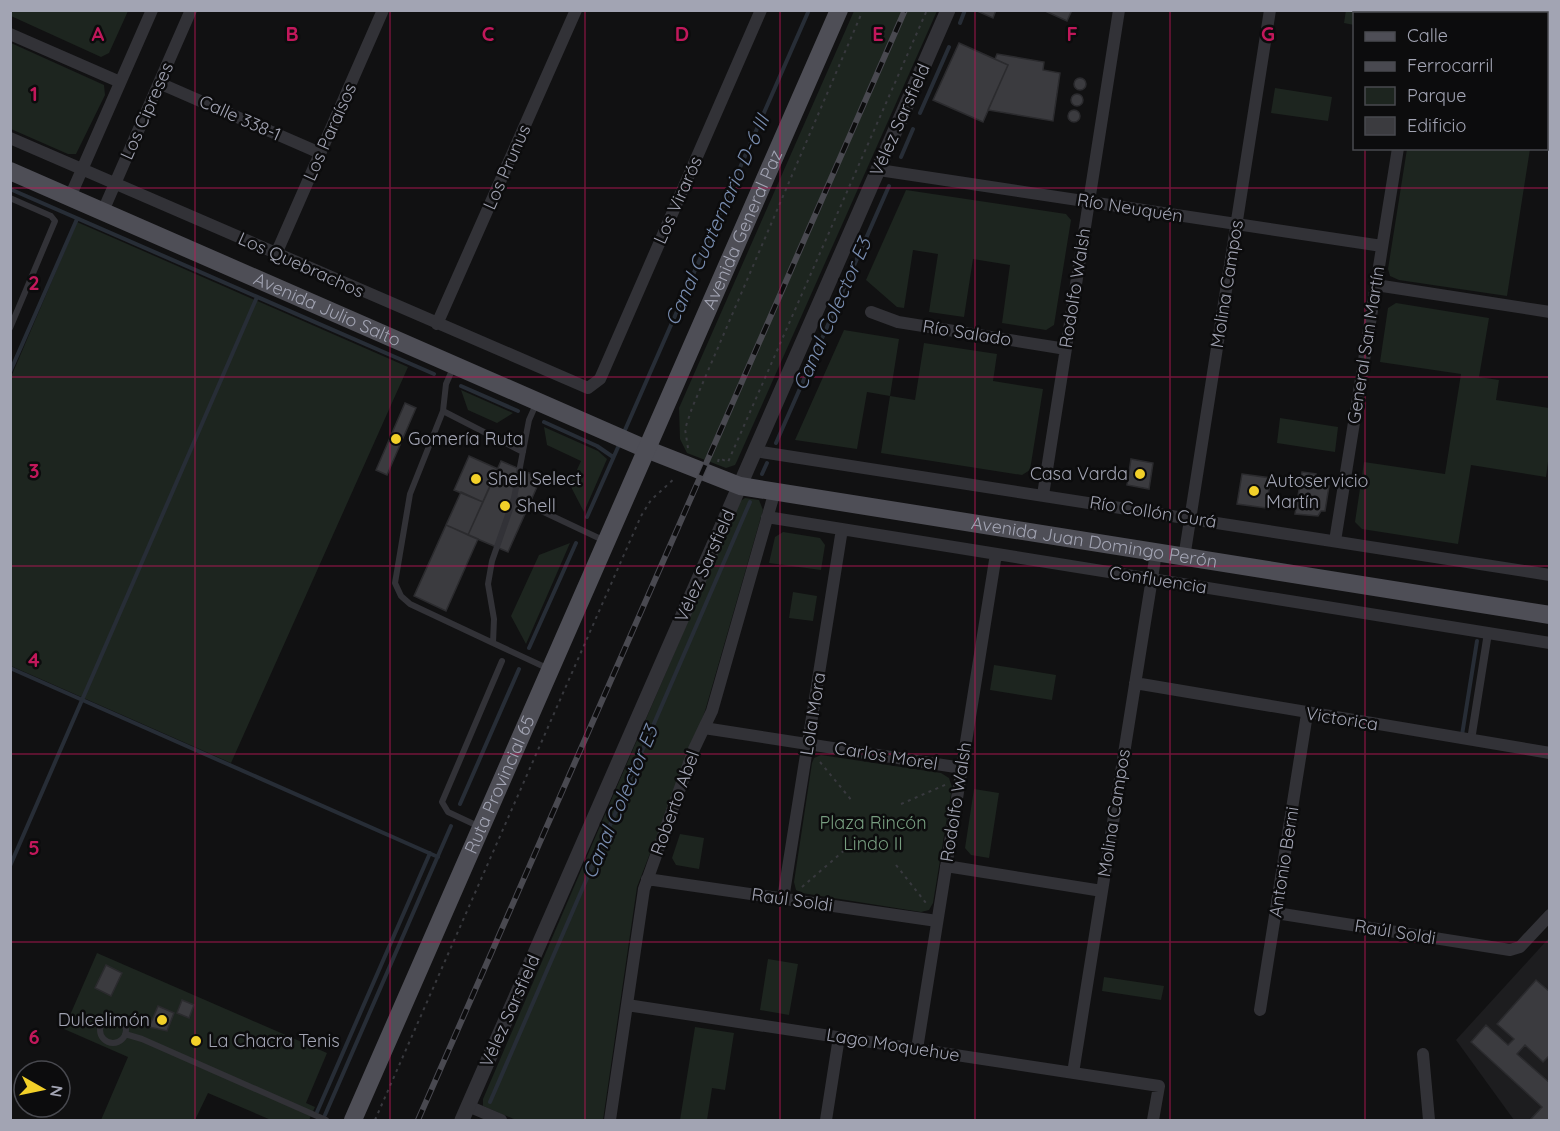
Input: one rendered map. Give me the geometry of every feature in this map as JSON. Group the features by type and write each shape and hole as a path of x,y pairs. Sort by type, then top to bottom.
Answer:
{"main road":[{"name":"Avenida General Paz","path":"646,449 839,10"},
{"name":"Avenida Julio Salto","path":"10,171 646,449"},
{"name":"Avenida Juan Domingo Perón","path":"646,449 712,477 774,494 1550,615"},
{"name":"Ruta Provincial 65","path":"353,1120 646,449"}],"street":[{"name":"Los Cipreses","path":"70,197 152,10"},
{"name":"Los Cipreses","path":"102,211 191,10"},
{"name":"Los Paraísos","path":"276,254 383,10"},
{"name":"Los Prunus","path":"437,324 576,10"},
{"name":"Los Virarós","path":"592,387 600,379 761,10"},
{"name":"Vélez Sarsfield","path":"465,1113 948,10"},
{"name":"Rodolfo Walsh","path":"1043,495 1119,10"},
{"name":"Molina Campos","path":"1184,558 1270,10"},
{"path":"10,34 120,82"},
{"name":"Calle 338-1","path":"159,82 320,153"},
{"name":"Los Quebrachos","path":"10,138 580,386 592,387"},
{"name":"General San Martín","path":"1335,541 1398,150"},
{"name":"Río Neuquén","path":"879,170 1382,246"},
{"path":"1376,285 1550,312"},
{"name":"Río Salado","path":"871,312 898,322 1066,349"},
{"name":"Río Collón Curá","path":"755,451 1549,573"},
{"name":"Roberto Abel","path":"610,1120 647,879 714,705 774,494"},
{"name":"Confluencia","path":"767,517 1550,643"},
{"name":"Lola Mora","path":"783,899 842,529"},
{"name":"Molina Campos","path":"1073,1073 1156,553"},
{"name":"Rodolfo Walsh","path":"917,1049 996,554"},
{"path":"1471,740 1488,633"},
{"name":"Victorica","path":"1135,682 1307,714 1550,753"},
{"name":"Antonio Berni","path":"1260,1010 1307,714"},
{"name":"Carlos Morel","path":"704,728 962,768"},
{"path":"946,867 1102,891"},
{"name":"Raúl Soldi","path":"647,879 937,921"},
{"name":"Raúl Soldi","path":"1276,913 1514,950 1550,915"},
{"name":"Lago Moquehue","path":"627,1005 1159,1086 1153,1120"},
{"path":"826,1120 839,1037"},
{"path":"1423,1054 1429,1120"},
{"path":"465,1113 501,1120"}],"lane":[{"path":"10,198 51,216 55,221 10,328"},
{"path":"454,365 446,384 443,411 410,494 395,583 401,596 410,604 550,669"},
{"path":"493,643 495,619 489,584 492,561 514,498 529,420 537,402"},
{"path":"443,411 523,452"},
{"path":"514,498 606,541"},
{"path":"481,827 448,812 442,801 502,661"},
{"path":"117,1018 125,1026 125,1034 120,1041 109,1042 102,1037 100,1026 105,1019 117,1018"},
{"path":"125,1034 142,1039 326,1120"}],"path":[{"path":"375,1120 641,516 651,500 677,476 688,449 685,429 692,408 863,10"},
{"path":"712,477 719,458 728,462 927,10"},
{"path":"817,766 820,762 825,761"},
{"path":"820,762 853,802"},
{"path":"901,804 947,785 944,780"},
{"path":"802,887 847,848"},
{"path":"896,865 926,903"},
{"path":"799,883 806,888"},
{"path":"922,906 928,898"}],"shaded area":[{"path":"1549,938 1549,1120 1514,1120 1456,1040"}],"green space":[{"path":"1346,10 1404,10 1404,12 1353,12 1353,25 1344,23"},
{"path":"1429,10 1549,11 1549,65 1548,12 1428,12"},
{"path":"10,11 128,11 109,53 101,57 11,16"},
{"path":"854,11 937,11 737,461 735,465 726,468 687,453 680,439 679,408"},
{"path":"11,43 104,85 105,95 76,154 68,154 11,129"},
{"path":"1275,88 1332,97 1328,121 1271,113"},
{"path":"1407,150 1530,150 1507,296 1399,280 1390,276 1388,269"},
{"path":"906,190 1066,214 1071,220 1054,325 1046,330 1002,323 1010,265 973,259 964,317 929,312 938,254 913,250 904,308 897,307 866,280"},
{"path":"77,222 408,367 231,763 11,666 11,377"},
{"path":"1396,303 1489,318 1479,377 1499,380 1496,400 1549,408 1549,454 1546,477 1471,465 1458,544 1362,529 1355,522 1364,462 1445,474 1461,374 1380,362 1388,308"},
{"path":"844,330 899,339 890,396 867,392 857,449 795,440"},
{"path":"924,343 997,354 993,381 1043,389 1030,470 1022,475 881,453 890,396 915,400"},
{"path":"461,390 513,413 497,423 468,410"},
{"path":"1280,418 1338,427 1335,452 1277,443"},
{"path":"544,427 598,451 607,459 584,512 570,485 581,461 547,445"},
{"path":"745,498 759,500 763,510 705,711 637,887 603,1120 516,1120 483,1106 483,1099 739,502"},
{"path":"783,532 820,538 825,545 821,570 769,563 775,537"},
{"path":"570,543 526,644 511,616 539,555"},
{"path":"793,592 817,596 813,621 789,618"},
{"path":"994,665 1056,675 1052,700 990,690"},
{"name":"Plaza Rincón Lindo II","path":"821,755 941,773 949,778 952,787 933,903 929,910 921,912 802,893 796,890 794,882 812,763 814,758"},
{"path":"974,789 999,793 989,858 971,855 965,848"},
{"path":"680,834 704,838 699,869 676,865 672,858"},
{"name":"La Chacra Tenis","path":"97,953 327,1053 306,1103 315,1107 309,1120 271,1120 208,1093 195,1120 101,1120 128,1057 64,1029"},
{"path":"768,959 798,964 789,1015 760,1010"},
{"path":"1104,977 1164,986 1161,1000 1102,991"},
{"path":"695,1027 734,1033 725,1090 712,1088 707,1120 680,1120"}],"building":[{"path":"975,10 996,10 993,18"},
{"path":"1043,10 1072,10 1067,21"},
{"path":"959,43 1008,65 983,122 933,100"},
{"path":"997,54 1044,62 1043,70 1060,73 1053,121 988,110 1008,65 995,59"},
{"path":"1082,78 1086,84 1082,90 1078,90 1074,82"},
{"path":"1079,94 1083,100 1079,106 1075,106 1071,98"},
{"path":"1076,110 1080,116 1076,122 1072,122 1068,114"},
{"name":"Gomería Ruta","path":"405,403 416,408 387,475 376,470"},
{"name":"Shell Select","path":"469,456 498,469 483,502 454,490"},
{"name":"Casa Varda","path":"1131,459 1153,463 1149,489 1127,485"},
{"path":"501,461 541,478 508,552 468,535"},
{"path":"1302,472 1316,474 1315,483 1329,486 1325,511 1321,511 1318,516 1295,514"},
{"name":"Autoservicio Martín","path":"1242,474 1271,478 1266,508 1237,504"},
{"path":"461,492 483,502 468,535 446,525"},
{"path":"446,525 478,539 446,611 414,596"},
{"path":"106,965 122,973 111,996 95,988"},
{"path":"1536,980 1550,992 1550,1055 1543,1062 1525,1045 1517,1054 1550,1083 1550,1120 1530,1120 1542,1107 1471,1042 1486,1025 1508,1045 1514,1039 1497,1024"},
{"path":"182,1000 194,1005 189,1018 177,1013"},
{"name":"Dulcelimón","path":"158,1006 174,1013 167,1031 149,1027"}],"waterway":[{"name":"Canal Cuaternario D-6 III","path":"625,430 809,10"},
{"name":"Canal Colector E3","path":"960,23 965,10"},
{"name":"Canal Colector E3","path":"920,113 949,47"},
{"name":"Canal Colector E3","path":"901,157 913,129"},
{"name":"Canal Colector E3","path":"776,443 889,186"},
{"path":"10,189 434,374"},
{"path":"10,372 77,219"},
{"path":"10,866 257,297"},
{"path":"461,386 518,411"},
{"path":"544,422 597,446 613,457"},
{"name":"Canal Cuaternario D-6 III","path":"587,517 619,445"},
{"name":"Canal Colector E3","path":"762,474 767,463"},
{"name":"Canal Colector E3","path":"490,1102 750,502"},
{"name":"Canal Cuaternario D-6 III","path":"529,648 576,543"},
{"path":"1462,735 1477,641"},
{"path":"10,668 438,857"},
{"name":"Canal Cuaternario D-6 III","path":"460,804 519,669"},
{"name":"Canal Cuaternario D-6 III","path":"325,1115 451,826"},
{"path":"317,1112 430,853"}],"railway":[{"path":"418,1120 905,10"}],"place":[{"name":"Gomería Ruta","path":"396,439"},
{"name":"Casa Varda","path":"1140,474"},
{"name":"Shell Select","path":"476,479"},
{"name":"Autoservicio Martín","path":"1254,491"},
{"name":"Shell","path":"505,506"},
{"name":"Dulcelimón","path":"162,1020"},
{"name":"La Chacra Tenis","path":"196,1041"}]}
